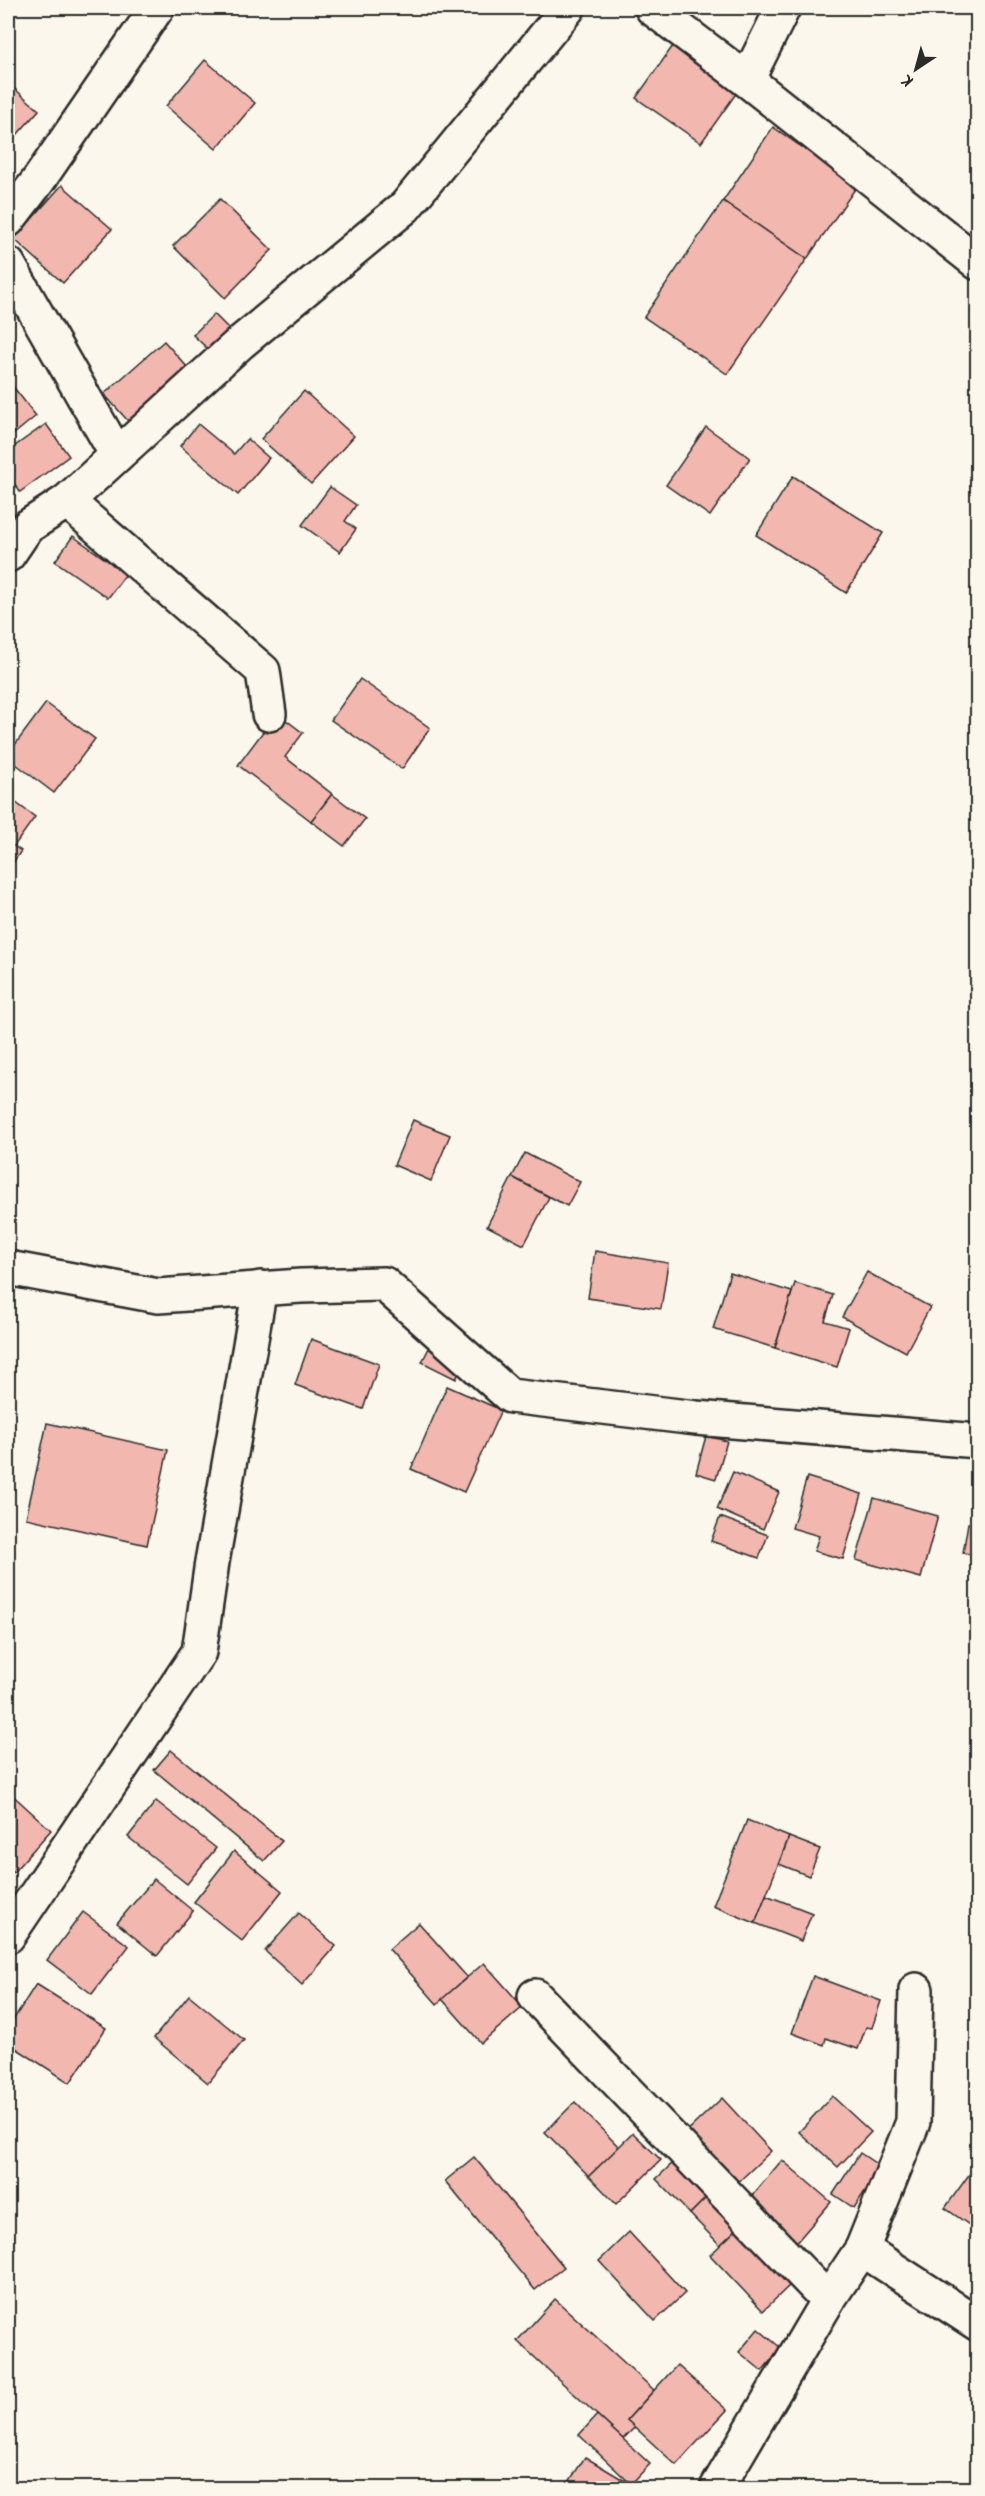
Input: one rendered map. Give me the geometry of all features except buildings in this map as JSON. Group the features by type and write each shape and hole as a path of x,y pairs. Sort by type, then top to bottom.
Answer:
{"street":[{"path":"8,220 38,181 157,8"},
{"path":"8,555 27,527 67,501 240,343 405,207 568,8"},
{"path":"652,8 747,80 978,263"},
{"path":"747,80 783,8"},
{"path":"8,264 117,455"},
{"path":"67,501 262,671 269,714"},
{"path":"8,1268 158,1296 260,1288 384,1284 510,1396 696,1418 978,1441"},
{"path":"8,1936 199,1652 212,1563 260,1288"},
{"path":"717,2488 828,2301 862,2249 913,2122 916,1990"},
{"path":"535,1996 828,2301"},
{"path":"862,2249 978,2324"}]}
